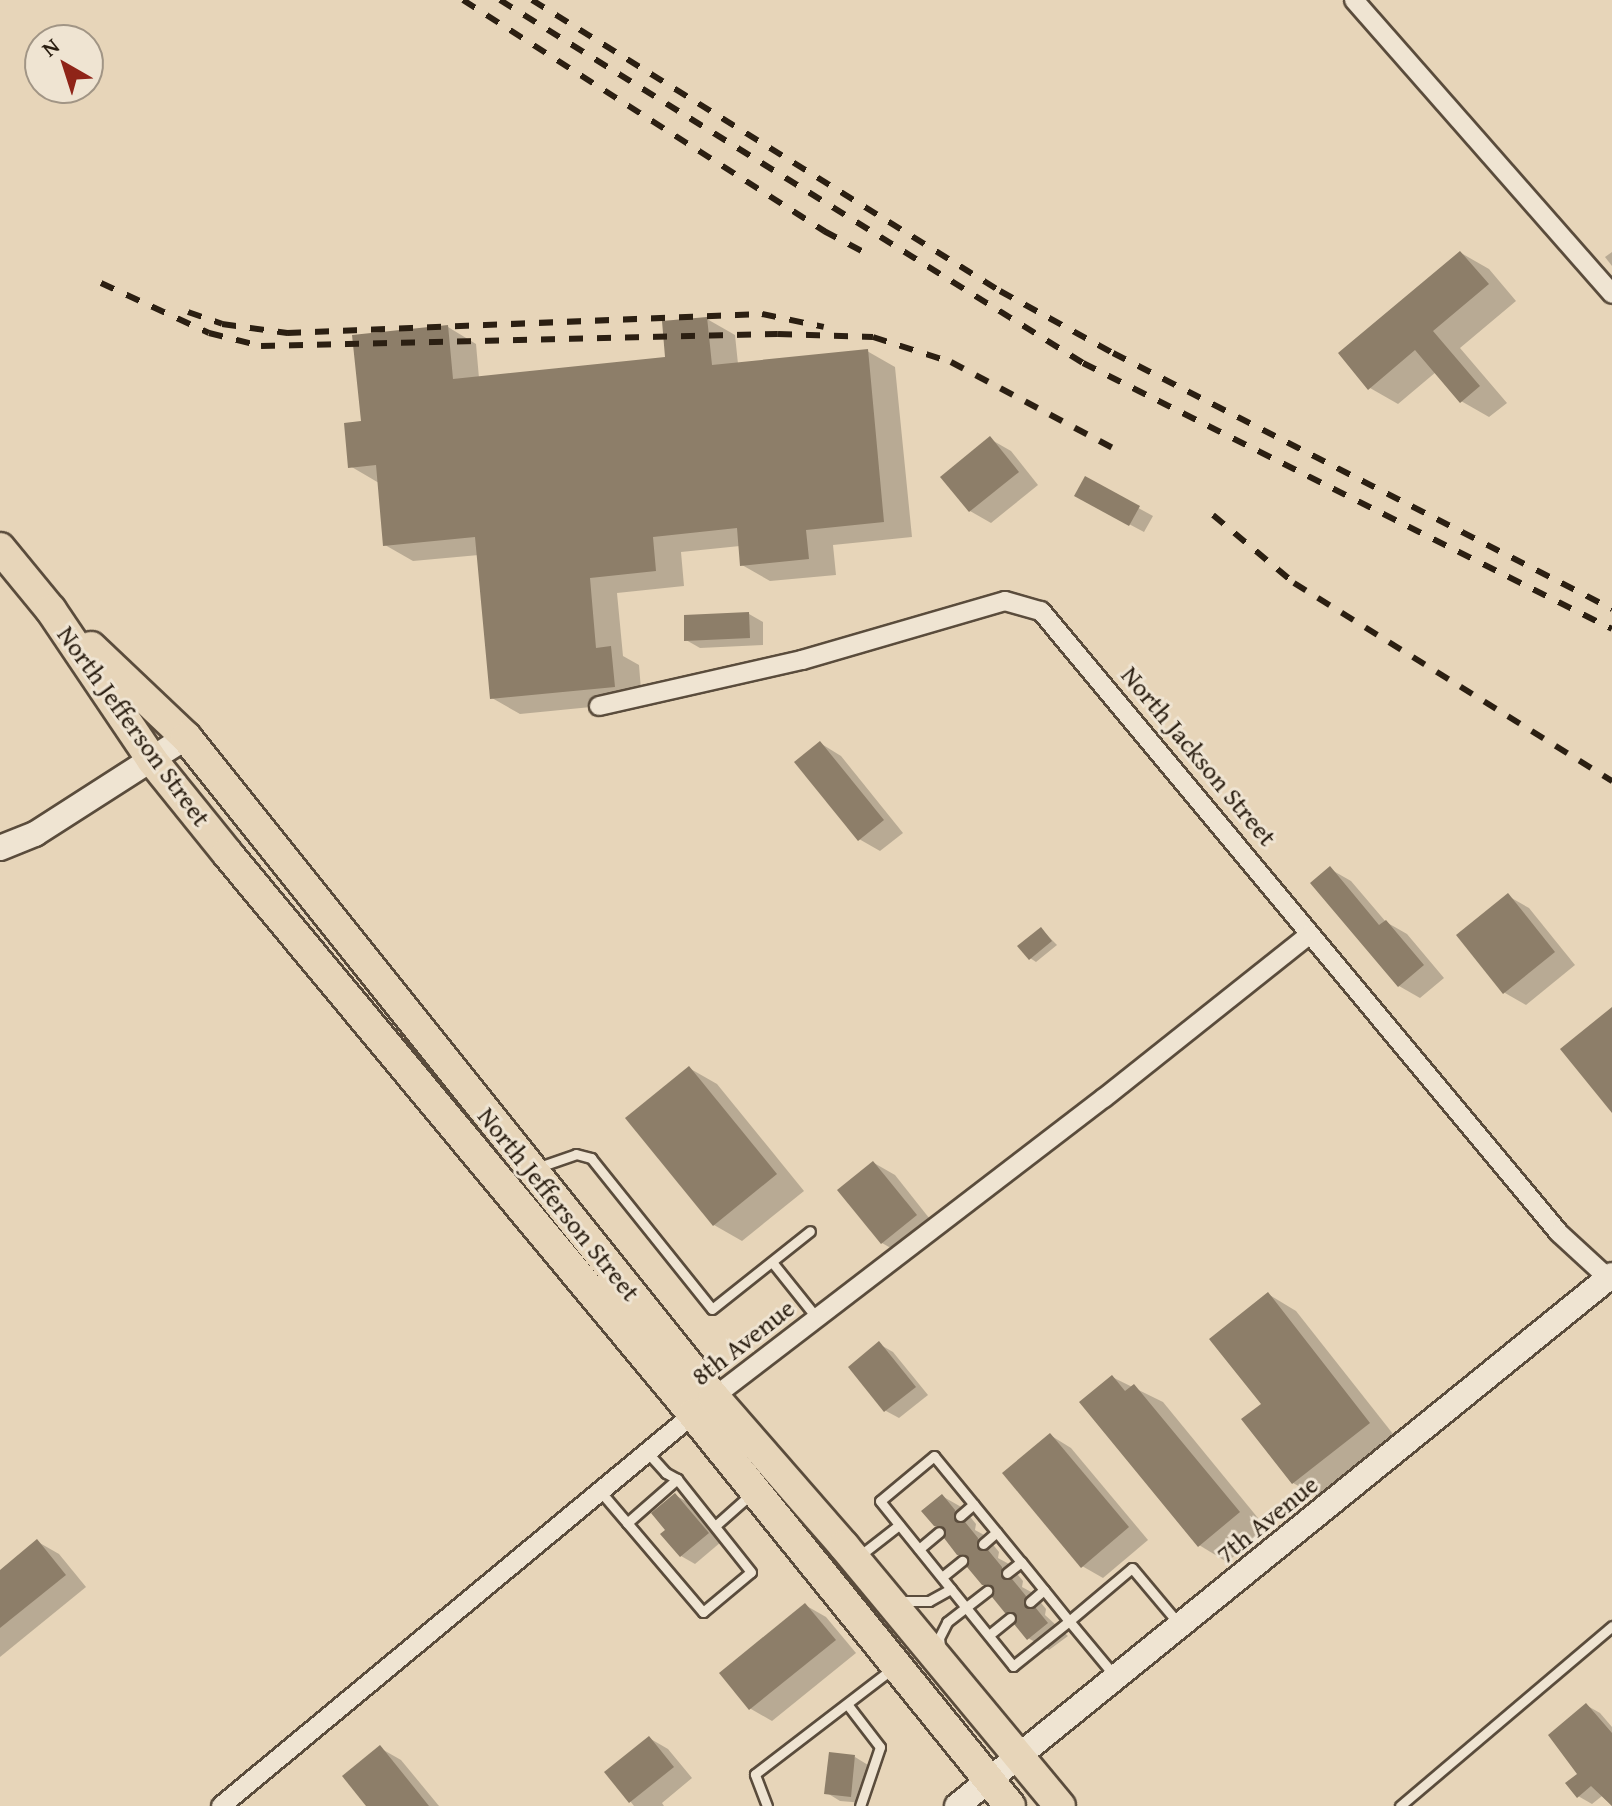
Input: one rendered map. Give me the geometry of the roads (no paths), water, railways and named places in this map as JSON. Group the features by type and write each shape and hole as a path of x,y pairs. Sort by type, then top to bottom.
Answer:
{"main road":[{"name":"North Jefferson Street","path":"0,548 51,610 152,760 703,1406 856,1559 1060,1806"},
{"name":"North Jefferson Street","path":"51,610 186,737 532,1169 703,1406 755,1491 1010,1806"}],"street":[{"path":"1354,0 1612,294"},
{"name":"North Jackson Street","path":"599,706 802,660 1005,601 1041,611 1559,1233 1611,1278"},
{"path":"0,848 35,834 186,737"},
{"name":"8th Avenue","path":"221,1806 703,1406 1104,1098 1309,935"},
{"name":"7th Avenue","path":"957,1806 1611,1278"}],"lane":[{"path":"532,1169 576,1154 591,1158 712,1309 810,1231"},
{"path":"772,1262 816,1317"},
{"path":"600,1491 703,1612 751,1572 677,1479 666,1473 647,1452"},
{"path":"1116,1678 1069,1621 997,1532 934,1456 880,1501 1013,1666 1069,1621 1132,1568 1180,1625"},
{"path":"627,1523 677,1479"},
{"path":"715,1526 755,1491"},
{"path":"960,1516 974,1504"},
{"path":"856,1559 899,1525"},
{"path":"919,1549 939,1532"},
{"path":"983,1544 997,1532"},
{"path":"942,1577 962,1561"},
{"path":"1007,1573 1021,1562"},
{"path":"886,1595 907,1603 929,1601 951,1589"},
{"path":"1030,1602 1044,1590"},
{"path":"944,1665 939,1638 947,1622 987,1591"},
{"path":"989,1635 1010,1618"},
{"path":"1400,1806 1612,1626"},
{"path":"767,1806 755,1774 895,1666"},
{"path":"847,1704 880,1747 860,1806"}],"railway":[{"path":"463,0 824,231 871,256"},
{"path":"500,0 1083,363 1612,629"},
{"path":"532,0 1000,291 1113,353 1612,609"},
{"path":"101,283 209,333 261,346 778,334 873,337 951,362 1124,454"},
{"path":"188,312 222,324 287,333 762,314 824,327"},
{"path":"1213,515 1294,583 1612,781"}]}
